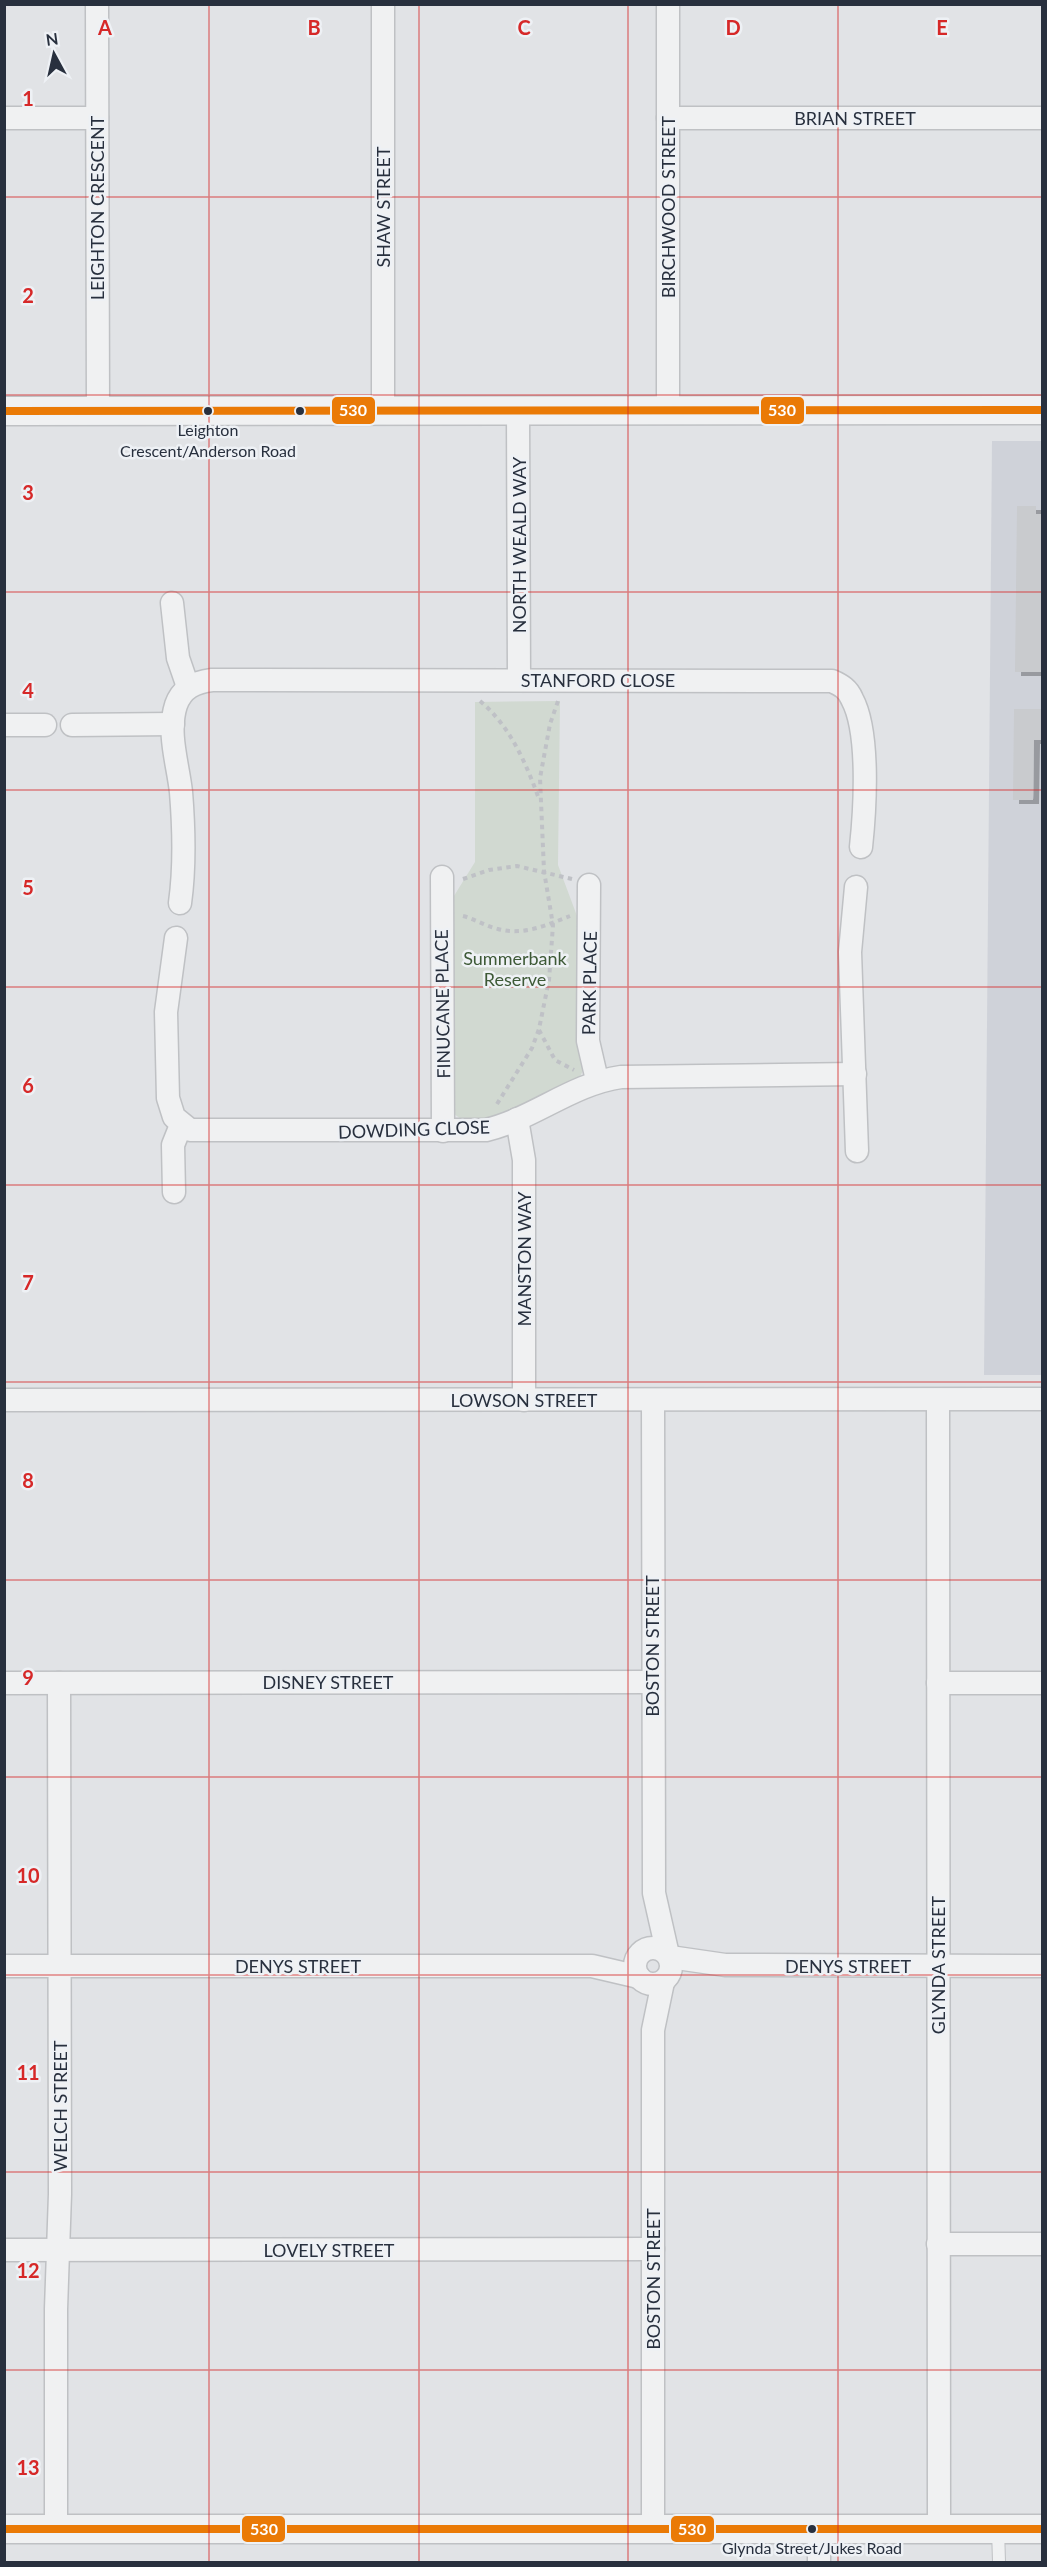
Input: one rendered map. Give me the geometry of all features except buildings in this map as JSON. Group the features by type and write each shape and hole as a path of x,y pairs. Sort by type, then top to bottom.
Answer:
{"street":[{"name":"LEIGHTON CRESCENT","path":"97,4 98,411"},
{"name":"SHAW STREET","path":"383,4 383,409"},
{"name":"BIRCHWOOD STREET","path":"668,4 668,410"},
{"path":"4,118 97,118"},
{"name":"BRIAN STREET","path":"668,118 1042,118"},
{"name":"NORTH WEALD WAY","path":"518,410 519,680"},
{"path":"4,411 1042,410"},
{"path":"172,603 178,658 188,687 177,704 173,724 183,825 180,903"},
{"name":"STANFORD CLOSE","path":"188,687 212,680 817,679 843,686 857,710 865,792 861,847"},
{"path":"72,725 173,724"},
{"path":"4,725 45,725"},
{"name":"FINUCANE PLACE","path":"442,880 443,1131"},
{"name":"PARK PLACE","path":"589,885 588,1041 597,1080"},
{"path":"856,887 850,952 857,1151"},
{"path":"174,1192 173,1146 181,1125 170,1108 166,1012 176,938"},
{"name":"DOWDING CLOSE","path":"181,1125 198,1131 486,1130 517,1119 597,1080 621,1077 855,1074"},
{"name":"MANSTON WAY","path":"517,1119 524,1160 524,1400"},
{"name":"LOWSON STREET","path":"4,1400 1042,1399"},
{"name":"BOSTON STREET","path":"643,1951 654,1893 652,1400"},
{"name":"GLYNDA STREET","path":"938,1400 939,2529"},
{"name":"DISNEY STREET","path":"4,1683 652,1682"},
{"name":"WELCH STREET","path":"56,2529 57,2250 60,2194 59,1683"},
{"path":"938,1683 1042,1683"},
{"name":"BOSTON STREET","path":"654,1893 669,1956"},
{"path":"654,1947 669,1956 672,1969 652,1979 635,1967 643,1951 654,1947"},
{"name":"DENYS STREET","path":"592,1966 643,1951"},
{"name":"DENYS STREET","path":"669,1956 725,1965 1042,1966"},
{"name":"DENYS STREET","path":"4,1966 592,1966 652,1979 725,1965"},
{"name":"BOSTON STREET","path":"652,1979 653,2529"},
{"path":"938,2244 1042,2244"},
{"name":"LOVELY STREET","path":"4,2250 653,2249"},
{"path":"4,2529 1042,2529"},
{"path":"819,2529 819,2562"}],"lane":[{"path":"998,2529 999,2562"}],"path":[{"path":"477,680 480,701 493,714 518,749 540,803"},
{"path":"494,1110 527,1058 539,1029 549,980 553,924 544,871 540,803 543,754 558,703 557,680"},
{"path":"442,880 506,867 544,871 589,885"},
{"path":"441,913 461,915 498,930 514,931 553,924 570,916 590,915"},
{"path":"539,1029 555,1059 577,1071"}],"shaded area":[{"path":"992,441 1042,441 1042,1375 984,1375"}],"green space":[{"name":"Summerbank Reserve","path":"560,701 558,865 580,924 586,1064 578,1081 489,1122 464,1121 454,1114 449,904 475,862 475,702"}],"transit line":[{"name":"530","path":"4,411 1042,410"},
{"name":"530","path":"4,2529 1042,2529"}],"place":[{"name":"Leighton Crescent/Anderson Road","path":"208,411"},
{"name":"Glynda Street/Jukes Road","path":"812,2529"}]}
